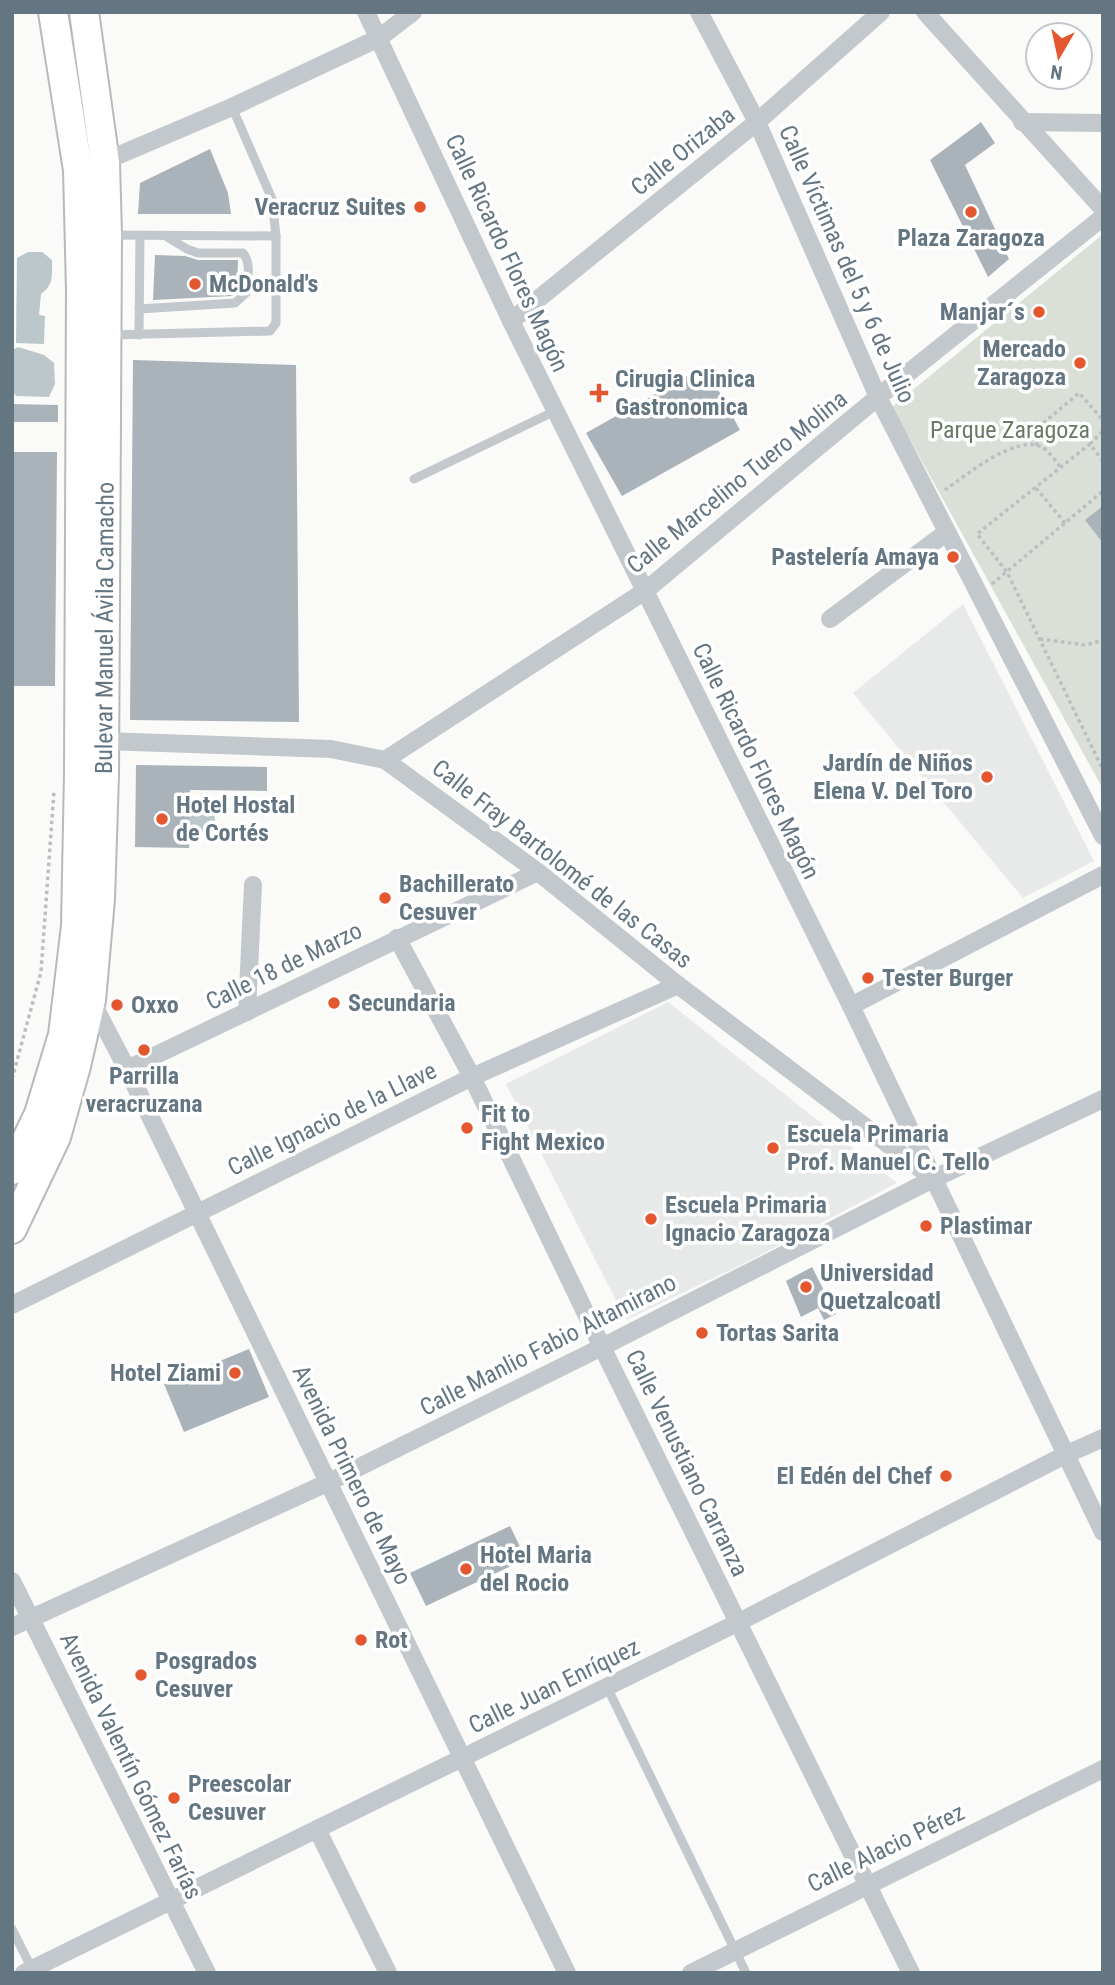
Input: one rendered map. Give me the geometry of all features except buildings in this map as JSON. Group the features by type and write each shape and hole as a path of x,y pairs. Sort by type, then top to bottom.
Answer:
{"main road":[{"name":"Bulevar Manuel Ávila Camacho","path":"12,1170 39,1115 63,1035 76,926 81,290 78,170 53,12"},
{"name":"Bulevar Manuel Ávila Camacho","path":"12,1228 56,1137 76,1066 91,1000 100,899 104,741 107,235 105,163 84,12"}],"street":[{"name":"Calle Ricardo Flores Magón","path":"366,12 510,321 851,1006 1103,1532"},
{"path":"78,170 105,163 379,38 413,12"},
{"name":"Calle Víctimas del 5 y 6 de Julio","path":"699,12 757,122 878,397 1103,836"},
{"name":"Calle Orizaba","path":"510,321 757,122 881,12"},
{"path":"925,12 1103,209"},
{"path":"1022,122 1103,123"},
{"name":"Calle Marcelino Tuero Molina","path":"385,760 645,591 878,397 1103,217"},
{"path":"830,619 947,532"},
{"name":"Calle Fray Bartolomé de las Casas","path":"104,741 331,749 385,760 538,872 678,985 933,1179"},
{"name":"Calle 18 de Marzo","path":"127,1069 538,872"},
{"path":"851,1006 1103,875"},
{"path":"247,1012 253,885"},
{"name":"Calle Venustiano Carranza","path":"397,938 472,1077 911,1973"},
{"name":"Calle Ignacio de la Llave","path":"12,1305 472,1077 678,985"},
{"name":"Avenida Primero de Mayo","path":"91,1000 567,1973"},
{"name":"Calle Manlio Fabio Altamirano","path":"12,1627 329,1482 933,1179 1103,1099"},
{"name":"Calle Juan Enríquez","path":"30,1971 739,1622 1103,1438"},
{"name":"Avenida Valentín Gómez Farías","path":"12,1581 207,1973"},
{"name":"Calle Alacio Pérez","path":"691,1973 1103,1769"},
{"path":"317,1829 388,1973"}],"lane":[{"path":"106,335 270,331 276,323 276,236 272,199 232,107"},
{"path":"107,235 276,236"},
{"path":"139,335 140,236"},
{"path":"139,309 235,303 246,293 248,271 247,258 243,253 198,253 165,236"},
{"path":"414,479 555,411"},
{"path":"607,1687 746,1973"},
{"path":"12,1929 30,1971"}],"path":[{"path":"1061,468 1041,447 1027,438 1079,393 1103,420"},
{"path":"1103,431 977,534 1007,572 1103,769"},
{"path":"931,501 993,457 1029,444 1041,447"},
{"path":"1090,444 1103,461"},
{"path":"1036,488 1065,523"},
{"path":"1007,572 1103,491"},
{"path":"1040,639 1086,645 1103,640"}],"shaded area":[{"path":"28,252 42,252 52,260 52,275 50,283 41,294 39,315 45,316 44,344 16,343 17,258"},
{"path":"18,347 44,355 54,363 55,384 49,397 16,396 12,390 13,350"},
{"name":"Jardín de Niños Elena V. Del Toro","path":"963,604 1094,861 1023,898 853,693"},
{"path":"202,806 211,810 215,819 211,828 202,832 193,828 189,819 193,810"},
{"path":"668,1002 897,1183 749,1261 626,1320 506,1084"}],"green space":[{"name":"Parque Zaragoza","path":"1103,236 1103,789 892,407"}],"place":[{"name":"Veracruz Suites","path":"420,207"},
{"name":"Plaza Zaragoza","path":"971,212"},
{"name":"McDonald's","path":"195,284"},
{"name":"Manjar´s","path":"1039,312"},
{"name":"Mercado Zaragoza","path":"1080,363"},
{"name":"Cirugia Clinica Gastronomica","path":"599,393"},
{"name":"Pastelería Amaya","path":"953,557"},
{"name":"Jardín de Niños Elena V. Del Toro","path":"987,777"},
{"name":"Hotel Hostal de Cortés","path":"162,819"},
{"name":"Bachillerato Cesuver","path":"385,898"},
{"name":"Tester Burger","path":"868,978"},
{"name":"Secundaria","path":"334,1003"},
{"name":"Oxxo","path":"117,1005"},
{"name":"Parrilla veracruzana","path":"144,1050"},
{"name":"Fit to Fight Mexico","path":"467,1128"},
{"name":"Escuela Primaria Prof. Manuel C. Tello","path":"773,1148"},
{"name":"Escuela Primaria Ignacio Zaragoza","path":"651,1219"},
{"name":"Plastimar","path":"926,1226"},
{"name":"Universidad Quetzalcoatl","path":"806,1287"},
{"name":"Tortas Sarita","path":"702,1333"},
{"name":"Hotel Ziami","path":"235,1373"},
{"name":"El Edén del Chef","path":"946,1476"},
{"name":"Hotel Maria del Rocio","path":"466,1569"},
{"name":"Rot","path":"361,1640"},
{"name":"Posgrados Cesuver","path":"141,1675"},
{"name":"Preescolar Cesuver","path":"174,1798"}]}
